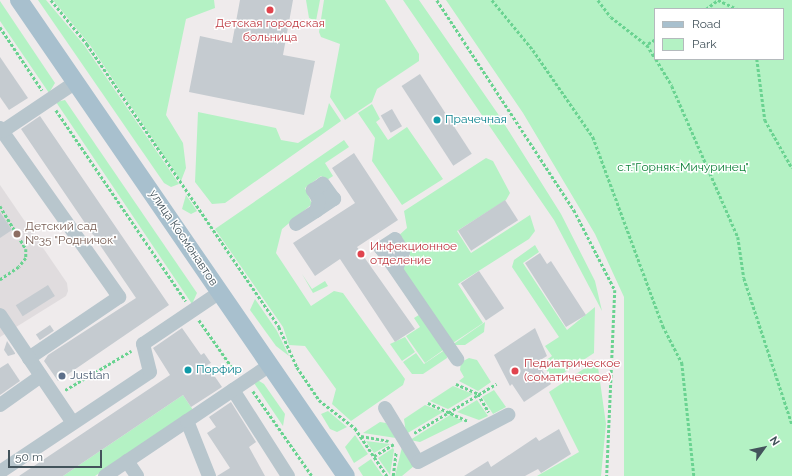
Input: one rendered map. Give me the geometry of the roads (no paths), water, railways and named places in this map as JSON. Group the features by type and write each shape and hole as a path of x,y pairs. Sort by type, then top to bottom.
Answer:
{"main road":[{"name":"улица Космонавтов","path":"19,0 346,476"}],"lane":[{"path":"29,358 119,297 1,130 76,82"},
{"path":"296,224 316,211"},
{"path":"396,269 456,358"},
{"path":"0,472 150,372 143,344 220,292"},
{"path":"0,315 73,423"},
{"path":"104,476 270,365"},
{"path":"0,405 41,376"},
{"path":"238,387 288,476"},
{"path":"384,408 401,441 418,462 508,415"},
{"path":"186,421 209,476"},
{"path":"127,461 137,476"}],"place":[{"name":"Детская городская больница","path":"270,10"},
{"name":"Прачечная","path":"437,120"},
{"name":"Детский сад №35 \"Родничок\"","path":"17,234"},
{"name":"Инфекционное отделение","path":"361,254"},
{"name":"Порфир","path":"188,370"},
{"name":"Педиатрическое (соматическое)","path":"515,371"},
{"name":"Justlan","path":"62,376"}],"park label":[{"name":"с.т.\"Горняк-Мичуринец\"","path":"683,168"}]}
